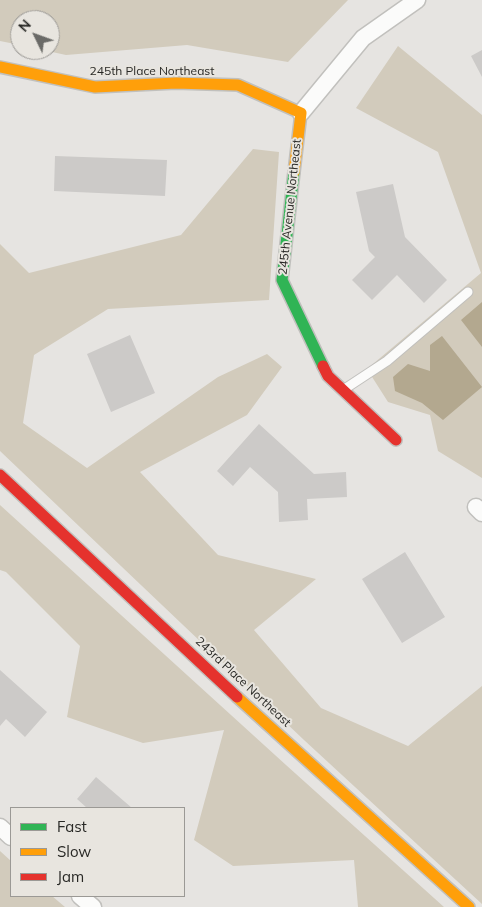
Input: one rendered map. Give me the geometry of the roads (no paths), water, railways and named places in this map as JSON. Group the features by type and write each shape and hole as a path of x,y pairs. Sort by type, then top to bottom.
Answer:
{"street":[{"path":"301,113 363,38 417,0"},
{"name":"245th Place Northeast","path":"0,67 95,87 176,83 238,85 301,113"},
{"name":"245th Avenue Northeast","path":"301,113 282,280 328,376 396,440"},
{"name":"243rd Place Northeast","path":"0,475 292,748 469,907"},
{"path":"0,828 10,836"},
{"path":"81,897 94,907"}],"lane":[{"path":"343,390 387,362 468,292"}]}
